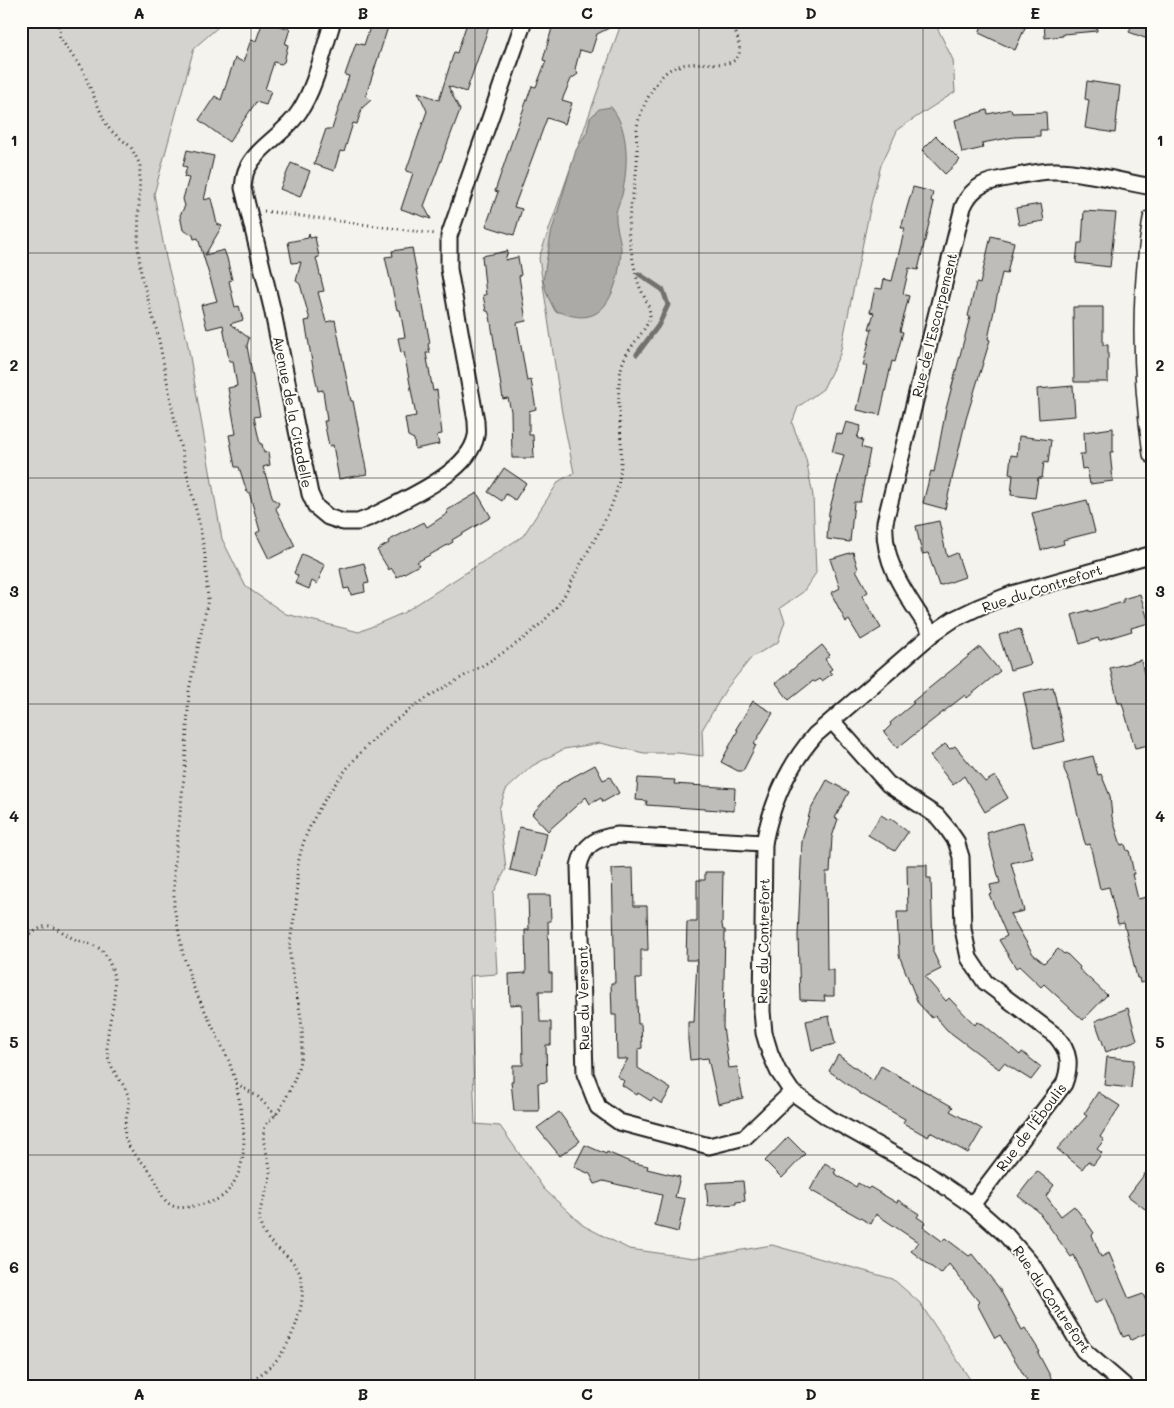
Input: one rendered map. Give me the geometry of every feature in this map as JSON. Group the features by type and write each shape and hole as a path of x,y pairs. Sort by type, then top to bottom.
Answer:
{"street":[{"name":"Avenue de la Citadelle","path":"333,21 310,91 300,111 288,127 255,156 246,170 243,188 246,209 273,315 305,480 316,507 328,517 343,522 358,522 371,517 449,473 466,457 476,437 476,421 449,269 449,236 524,21"},
{"name":"Rue de l'Escarpement","path":"932,634 894,574 884,540 885,522 963,207 968,195 977,186 988,181 1058,170 1153,188"},
{"path":"1153,219 1145,290 1144,344 1153,454"},
{"name":"Rue du Contrefort","path":"1126,1387 1083,1350 1033,1266 1019,1247 972,1205 920,1169 829,1118 792,1092 778,1071 764,1033 762,1011 764,843 769,816 787,773 799,752 815,735 932,634 980,607 1012,594 1153,554"},
{"name":"Rue de l'Éboulis","path":"832,721 888,784 937,816 952,834 961,856 963,929 969,958 985,982 1056,1036 1065,1047 1069,1059 1069,1072 1064,1084 972,1205"},
{"name":"Rue du Versant","path":"764,843 618,835 597,839 588,845 582,854 579,866 585,1074 598,1107 619,1122 709,1146 745,1137 792,1092"}],"path":[{"path":"21,938 46,926 54,927 74,939 99,948 107,957 114,982 114,1006 107,1047 110,1062 116,1076 125,1088 129,1100 124,1121 128,1147 152,1174 166,1201 173,1206 188,1207 218,1199 226,1193 244,1156 242,1111 236,1083 193,986 183,954 174,907 174,870 185,767 189,690 206,618 208,590 199,522 178,437 158,335 141,274 138,246 140,165 131,147 110,130 104,120 83,71 60,38 58,21"},
{"path":"240,1387 266,1370 281,1356 299,1316 302,1279 300,1271 268,1239 260,1220 262,1205 270,1180 270,1164 263,1138 266,1125 276,1115 300,1066 303,1044 300,999 290,958 290,940 296,909 298,866 307,833 322,803 354,759 381,730 423,700 514,645 556,609 608,513 616,494 621,470 619,382 623,360 630,346 647,325 650,316 638,283 628,222 638,164 638,121 662,75 670,69 680,65 731,63 740,56 742,47 732,21"},
{"path":"246,209 449,236"},
{"path":"236,1083 258,1097 276,1115"}],"shaded area":[{"path":"21,21 225,21 194,48 154,194 166,258 187,340 222,539 246,587 286,614 359,632 403,613 523,536 559,481 574,473 562,413 539,258 622,21 934,21 953,60 955,92 898,129 881,165 871,204 840,354 823,389 798,407 792,423 806,459 813,496 816,573 803,592 780,608 785,621 778,642 752,657 726,689 702,730 703,756 678,753 644,753 600,743 564,749 532,766 506,790 499,809 506,869 493,894 497,974 470,976 475,1124 500,1126 544,1189 584,1226 629,1249 694,1258 772,1245 893,1279 920,1303 975,1387 21,1387"},
{"path":"611,107 622,126 626,149 624,184 616,213 621,248 619,267 614,288 604,306 597,313 585,317 576,317 555,311 543,281 551,234 576,150 587,132 590,118 599,109"}],"building":[{"path":"263,21 290,29 285,44 288,45 284,62 281,64 274,62 265,89 271,91 266,105 256,102 229,142 199,120 215,96 221,100 235,58 243,62 251,40 256,41"},
{"path":"372,21 390,21 366,95 371,100 362,108 357,124 353,123 344,152 340,151 334,171 314,164 326,129 332,129 349,76 345,75 356,43 364,45"},
{"path":"474,21 491,21 466,92 448,86 460,110 424,206 431,219 401,209 413,173 406,171 427,111 418,92 439,100 454,52 457,53 467,23 473,25"},
{"path":"554,21 590,21 609,28 597,34 591,53 580,50 575,69 578,74 571,79 562,100 572,103 565,124 547,118 514,207 522,209 514,235 486,226 498,192 495,191 514,135 532,86 536,87 546,61 543,60"},
{"path":"984,21 1028,21 1015,50 979,33"},
{"path":"1044,21 1096,21 1097,31 1063,34 1063,36 1045,38"},
{"path":"1133,21 1153,21 1153,41 1129,32"},
{"path":"1087,81 1120,86 1115,133 1085,128 1089,100 1085,99"},
{"path":"1011,109 1012,113 1046,112 1047,130 1040,130 1040,136 1014,137 982,143 983,148 962,153 955,120 987,110 988,114"},
{"path":"936,136 960,160 945,174 922,150"},
{"path":"187,150 214,156 204,200 211,198 217,224 222,226 205,255 224,250 227,258 232,280 229,281 235,307 239,306 243,320 230,324 249,338 247,346 260,416 254,417 260,444 262,444 264,453 268,452 270,465 263,467 273,499 279,503 276,509 295,546 269,559 256,533 260,531 249,492 247,492 239,467 235,467 229,435 236,434 228,388 237,386 233,361 229,361 223,325 207,329 201,305 217,301 198,238 194,239 193,235 183,230 180,215 185,206 183,199 189,178 184,177 187,167 183,166"},
{"path":"291,163 310,171 300,197 280,189"},
{"path":"913,187 933,192 931,201 934,202 918,270 909,268 903,294 909,296 900,331 903,332 895,362 892,361 880,415 857,410 867,366 863,366 872,329 869,329 874,313 870,312 875,288 882,289 884,279 892,281 905,228 901,228"},
{"path":"1041,204 1044,221 1019,225 1016,208"},
{"path":"1084,211 1116,213 1110,267 1076,263 1078,243 1082,243"},
{"path":"309,233 310,238 315,237 319,257 316,258 324,291 318,292 326,322 335,320 367,474 339,479 333,445 329,446 324,421 327,421 323,390 318,391 305,321 310,320 300,284 296,281 301,262 292,263 288,242 308,238"},
{"path":"991,236 1014,242 1007,274 1002,273 988,339 990,340 966,419 945,509 923,503 931,471 934,472 946,409 970,317 968,316 976,283 980,284"},
{"path":"412,248 430,343 428,344 430,353 426,353 433,391 437,390 442,434 437,435 439,444 415,449 414,439 408,436 405,418 416,416 404,352 401,353 398,338 405,337 400,310 397,310 385,257 393,256 392,251"},
{"path":"508,251 505,260 518,257 521,275 519,276 526,321 517,323 527,381 531,380 536,409 529,411 529,435 533,435 534,458 512,458 511,411 508,398 503,399 490,316 488,311 486,311 483,295 486,295 482,256"},
{"path":"1073,307 1103,307 1103,345 1108,345 1108,382 1074,382"},
{"path":"1073,386 1075,416 1039,419 1037,389"},
{"path":"846,422 861,426 857,438 863,440 861,447 870,450 860,502 854,502 850,542 827,539 829,512 844,455 832,452 837,433 842,435"},
{"path":"1113,428 1113,452 1110,452 1113,481 1090,484 1087,468 1082,469 1080,454 1085,454 1084,432"},
{"path":"1019,436 1051,440 1048,463 1044,462 1042,478 1038,478 1035,498 1011,495 1013,475 1009,474 1011,455 1017,456"},
{"path":"504,468 526,483 515,500 506,494 502,501 488,492"},
{"path":"477,493 491,517 452,540 453,542 417,562 419,565 397,577 391,568 389,570 377,550 389,543 388,541 424,522 427,527 448,513 446,511"},
{"path":"1087,500 1095,532 1063,540 1064,544 1041,550 1032,513"},
{"path":"939,521 947,557 957,553 965,577 939,586 928,553 922,554 916,526"},
{"path":"853,552 858,569 856,570 868,592 862,596 881,628 861,640 849,620 846,622 831,593 840,588 830,559"},
{"path":"302,554 325,565 317,584 312,581 309,589 295,583 298,576 294,573"},
{"path":"364,563 369,583 364,584 365,592 351,595 349,588 344,589 340,569"},
{"path":"1140,594 1149,623 1131,628 1132,631 1099,641 1098,638 1080,644 1072,615 1123,602 1123,599"},
{"path":"1020,629 1031,664 1010,670 999,635"},
{"path":"822,645 830,655 825,659 832,669 829,671 832,674 822,681 820,679 815,682 813,681 789,700 776,683"},
{"path":"980,647 1000,671 967,698 965,695 897,748 884,732 891,725 890,723 914,703 912,702"},
{"path":"1141,660 1151,705 1153,705 1153,744 1135,748 1122,703 1118,703 1110,668"},
{"path":"1053,687 1065,741 1035,748 1023,693"},
{"path":"753,701 773,713 754,744 756,745 743,771 738,771 721,762 738,730 736,729"},
{"path":"945,744 950,749 955,746 985,782 995,776 1008,798 985,812 964,776 953,785 930,756"},
{"path":"1093,756 1098,775 1101,774 1110,796 1112,817 1121,845 1125,844 1127,851 1129,850 1138,899 1150,896 1153,908 1153,980 1140,983 1139,978 1137,978 1124,923 1118,924 1109,887 1100,889 1090,844 1086,845 1084,840 1070,782 1064,769 1064,763"},
{"path":"595,765 603,780 610,777 619,793 603,802 601,798 590,804 586,797 548,831 532,814 560,784"},
{"path":"638,778 675,780 674,784 735,788 734,811 646,805 647,801 636,800"},
{"path":"827,780 849,792 835,818 838,819 832,837 830,872 826,872 827,970 834,970 834,996 824,996 825,1001 800,1000 798,936 802,841 810,811"},
{"path":"881,815 889,820 890,818 908,832 895,851 868,835"},
{"path":"1023,822 1033,858 1011,863 1024,911 1010,914 1033,954 1044,963 1058,949 1064,954 1066,953 1080,967 1079,969 1107,995 1083,1020 1044,984 1041,987 1019,966 1016,968 999,940 1007,936 989,894 992,893 990,885 1000,883 987,833"},
{"path":"519,827 547,833 538,876 510,870"},
{"path":"907,865 927,865 927,878 931,878 933,952 941,969 925,977 946,1001 949,998 975,1025 977,1022 983,1024 1020,1055 1022,1052 1041,1067 1031,1080 1004,1063 999,1069 947,1030 935,1016 932,1018 918,1003 899,955 897,912 908,912"},
{"path":"633,868 634,906 647,906 648,950 641,950 641,979 636,979 638,1024 641,1024 642,1048 638,1049 638,1068 671,1089 662,1104 653,1098 651,1101 638,1093 637,1095 622,1085 624,1081 617,1076 628,1059 617,1059 616,1015 612,1015 611,983 615,983 612,869"},
{"path":"705,872 723,872 722,924 723,930 725,930 723,1027 729,1068 737,1067 743,1098 718,1104 708,1058 690,1060 688,1040 688,1022 694,1022 697,960 686,960 687,922 697,922 697,880 705,880"},
{"path":"528,895 550,895 551,921 548,921 549,973 552,973 552,991 539,991 540,1022 551,1022 551,1045 546,1045 547,1082 538,1083 539,1111 514,1111 511,1081 513,1081 513,1065 523,1065 522,1004 510,1005 509,974 526,973 525,930 529,930"},
{"path":"1128,1008 1137,1040 1106,1052 1095,1021"},
{"path":"829,1016 835,1044 812,1050 806,1021"},
{"path":"838,1055 873,1081 881,1066 953,1107 950,1111 982,1129 968,1153 930,1132 928,1137 903,1123 905,1119 861,1094 829,1071"},
{"path":"1107,1057 1134,1060 1131,1088 1104,1085"},
{"path":"1098,1092 1120,1106 1100,1137 1104,1140 1097,1149 1102,1153 1093,1165 1088,1161 1082,1169 1057,1149 1087,1116 1084,1114"},
{"path":"559,1112 580,1141 560,1156 537,1128"},
{"path":"788,1137 805,1154 782,1178 765,1161"},
{"path":"585,1145 630,1162 648,1166 647,1169 680,1177 675,1197 685,1199 678,1232 655,1226 662,1195 603,1181 595,1184 590,1174 574,1167"},
{"path":"825,1163 836,1170 834,1173 856,1187 858,1183 868,1189 870,1187 897,1203 898,1200 919,1214 917,1217 926,1223 923,1227 942,1241 945,1238 969,1256 972,1254 999,1288 1022,1330 1025,1328 1040,1352 1038,1353 1056,1387 1031,1387 1000,1335 995,1338 977,1304 979,1302 949,1264 941,1274 911,1251 918,1242 876,1214 871,1224 810,1190"},
{"path":"1153,1163 1153,1215 1128,1196"},
{"path":"1037,1171 1054,1185 1046,1196 1061,1216 1074,1206 1094,1233 1092,1235 1101,1257 1109,1253 1129,1299 1143,1294 1153,1316 1153,1330 1131,1340 1129,1335 1123,1337 1106,1298 1095,1303 1074,1255 1071,1257 1038,1211 1018,1196"},
{"path":"743,1181 745,1201 736,1202 736,1204 708,1206 706,1183"}],"waterway":[{"path":"637,354 658,326 668,305 663,290 639,274"}]}
